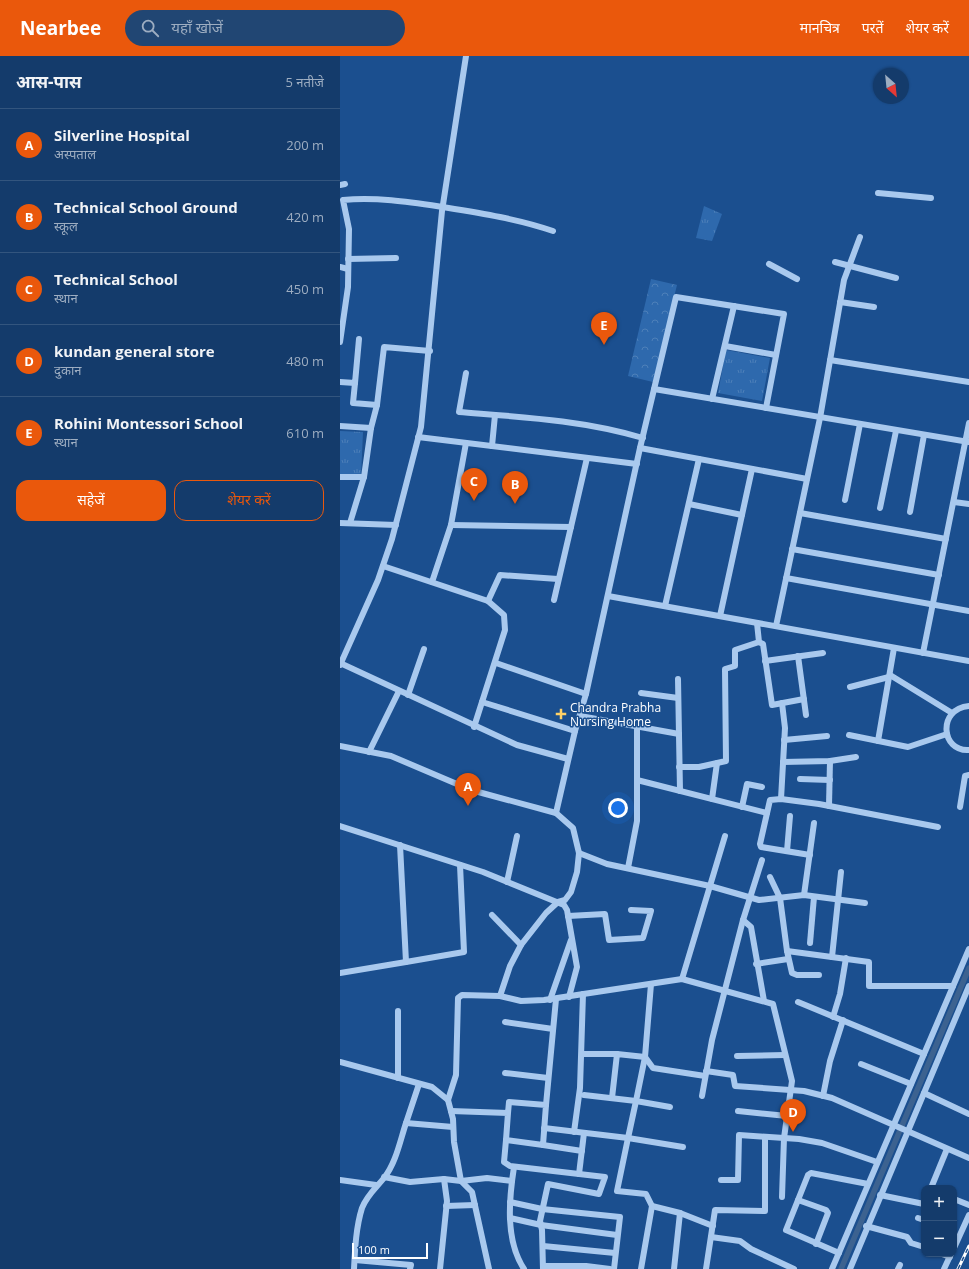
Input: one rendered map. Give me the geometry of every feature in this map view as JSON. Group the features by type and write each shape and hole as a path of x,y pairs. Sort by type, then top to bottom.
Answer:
{"street":[{"path":"466,56 443,207 430,351 418,437 396,525 383,566 340,664 474,727 517,745 568,759"},
{"path":"878,193 931,198"},
{"path":"340,342 343,296 348,269 349,229 343,200 361,198 398,199 483,213 554,231"},
{"path":"340,221 347,220"},
{"path":"776,626 820,418 844,280 860,237"},
{"path":"348,259 396,258"},
{"path":"835,262 896,278"},
{"path":"769,264 797,279"},
{"path":"340,267 348,269"},
{"path":"556,813 574,731 586,694 640,448 676,297 784,314 766,408"},
{"path":"840,302 874,307"},
{"path":"712,399 734,306"},
{"path":"359,339 353,403 377,405"},
{"path":"725,346 776,355"},
{"path":"350,522 364,477 371,428 377,405 384,347 430,351"},
{"path":"830,360 969,382"},
{"path":"466,373 459,412 580,424 617,430 643,438"},
{"path":"340,382 355,383"},
{"path":"654,389 967,442"},
{"path":"492,446 495,415"},
{"path":"923,653 967,442 969,422"},
{"path":"845,500 860,424"},
{"path":"340,426 371,428"},
{"path":"880,508 896,431"},
{"path":"910,512 924,435"},
{"path":"418,437 637,464"},
{"path":"432,582 451,525 466,443"},
{"path":"640,448 807,478"},
{"path":"554,600 587,458"},
{"path":"665,606 699,459"},
{"path":"720,616 752,468"},
{"path":"340,476 364,477"},
{"path":"954,502 969,504"},
{"path":"689,504 742,515"},
{"path":"800,513 946,539"},
{"path":"340,523 350,522 396,525"},
{"path":"451,525 571,527"},
{"path":"792,549 939,575"},
{"path":"383,566 488,600 504,615 505,630 496,663 474,727"},
{"path":"488,600 500,575 558,580"},
{"path":"786,578 969,612"},
{"path":"608,596 969,661"},
{"path":"757,623 759,642 763,644 772,705 804,699"},
{"path":"679,767 699,767 724,762 726,759 725,669 735,666 736,650 759,642"},
{"path":"878,741 894,648"},
{"path":"408,695 424,649"},
{"path":"766,661 823,653"},
{"path":"798,656 806,715"},
{"path":"496,663 586,694"},
{"path":"850,687 889,676 952,714"},
{"path":"678,679 680,791"},
{"path":"369,752 399,691"},
{"path":"641,693 678,698"},
{"path":"482,702 574,731"},
{"path":"781,799 784,740 782,704"},
{"path":"969,706 962,706 952,714 946,724 947,734 951,743 958,748 969,750"},
{"path":"580,716 679,734"},
{"path":"628,868 637,821 637,727"},
{"path":"849,735 908,747 947,734"},
{"path":"784,740 827,736"},
{"path":"340,746 391,756 470,790 556,813 573,828 579,853 577,872 571,892 565,900 558,902 541,919 521,945 510,966 500,996"},
{"path":"783,762 830,761 856,757"},
{"path":"829,806 830,761"},
{"path":"712,800 718,763"},
{"path":"960,806 965,776 969,775"},
{"path":"800,779 830,780"},
{"path":"637,780 767,813"},
{"path":"742,807 747,784 762,787"},
{"path":"810,854 761,848 760,844 770,800 781,799 829,806 938,827"},
{"path":"787,851 790,816"},
{"path":"804,895 814,823"},
{"path":"340,826 460,865 558,902 566,907 577,967 569,997"},
{"path":"507,882 517,836"},
{"path":"682,979 725,836"},
{"path":"400,845 406,962"},
{"path":"579,853 607,864 710,886 759,900 804,895 866,903"},
{"path":"702,1096 712,1040 726,991 743,920 762,860"},
{"path":"340,973 464,952 460,865"},
{"path":"832,957 840,900 841,872"},
{"path":"770,877 780,898 788,959 792,973 797,975 819,975"},
{"path":"810,943 814,896"},
{"path":"568,916 605,914 609,940 643,938 651,911 631,910"},
{"path":"492,915 521,945"},
{"path":"743,920 751,927 756,964 764,1001"},
{"path":"543,1145 553,1029 553,999 572,939"},
{"path":"832,1269 969,949"},
{"path":"787,951 869,962 869,986 953,986"},
{"path":"833,1017 840,994 846,958"},
{"path":"756,964 788,959"},
{"path":"489,1269 472,1192 461,1181 451,1111 448,1100 456,1076 458,998 462,995 500,996 521,1001 553,999 682,979 773,1004 792,1081 784,1138 782,1197"},
{"path":"641,1269 652,1206 646,1194 617,1191 645,1057 651,984"},
{"path":"850,1269 866,1226 969,986"},
{"path":"574,1132 580,1088 583,994"},
{"path":"798,1002 924,1054"},
{"path":"398,1011 398,1078"},
{"path":"823,1096 830,1061 844,1020"},
{"path":"505,1022 553,1029"},
{"path":"582,1054 617,1054 645,1057 653,1068 732,1075 735,1086 791,1090 832,1098 969,1158"},
{"path":"612,1098 617,1054"},
{"path":"737,1056 785,1055"},
{"path":"340,1062 432,1087 448,1100"},
{"path":"861,1064 911,1084"},
{"path":"505,1073 548,1078"},
{"path":"354,1269 356,1244 362,1208 372,1189 384,1177 392,1164 419,1084"},
{"path":"924,1093 969,1114"},
{"path":"584,1095 636,1101 670,1107"},
{"path":"546,1106 509,1102 504,1162 510,1166 605,1177 599,1194 548,1184 540,1221 543,1246 543,1268 586,1266 610,1269"},
{"path":"451,1111 508,1113"},
{"path":"738,1111 787,1116"},
{"path":"406,1123 453,1127"},
{"path":"544,1128 682,1146"},
{"path":"579,1174 584,1133"},
{"path":"721,1180 738,1180 739,1135 784,1138 822,1143 878,1162"},
{"path":"706,1269 715,1210 765,1211 765,1137"},
{"path":"506,1140 582,1151"},
{"path":"932,1185 947,1149"},
{"path":"514,1166 510,1202 510,1218 513,1245 524,1269"},
{"path":"839,1253 786,1230 798,1200 810,1173 868,1184"},
{"path":"384,1177 410,1182 444,1179 461,1181 487,1178 512,1181"},
{"path":"440,1269 446,1206 444,1179"},
{"path":"340,1180 376,1185"},
{"path":"880,1195 921,1203"},
{"path":"798,1200 826,1210 828,1213 816,1244"},
{"path":"957,1200 969,1205"},
{"path":"510,1202 542,1209 620,1218 614,1269"},
{"path":"446,1206 475,1205"},
{"path":"652,1206 713,1226"},
{"path":"674,1269 680,1214"},
{"path":"957,1242 969,1215"},
{"path":"510,1218 541,1225 618,1235"},
{"path":"866,1226 907,1237 911,1242 921,1246"},
{"path":"957,1231 961,1233"},
{"path":"711,1237 740,1241 750,1249 794,1269"},
{"path":"543,1246 615,1253"},
{"path":"944,1269 949,1257"},
{"path":"355,1260 410,1265 410,1269"},
{"path":"776,1269 779,1262"}],"green space":[{"path":"704,206 722,214 712,241 696,238"},
{"path":"651,279 677,285 653,382 628,376"},
{"path":"726,350 770,358 762,401 718,393"},
{"path":"340,431 363,432 361,476 340,475"}],"waterway":[{"path":"841,1269 969,968"}],"railway":[{"path":"958,1269 969,1246"}],"place":[{"name":"Rohini Montessori School","path":"604,345"},
{"name":"Technical School","path":"474,501"},
{"name":"Technical School Ground","path":"515,504"},
{"name":"Chandra Prabha Nursing Home","path":"561,714"},
{"name":"Silverline Hospital","path":"468,806"},
{"name":"kundan general store","path":"793,1132"}]}
